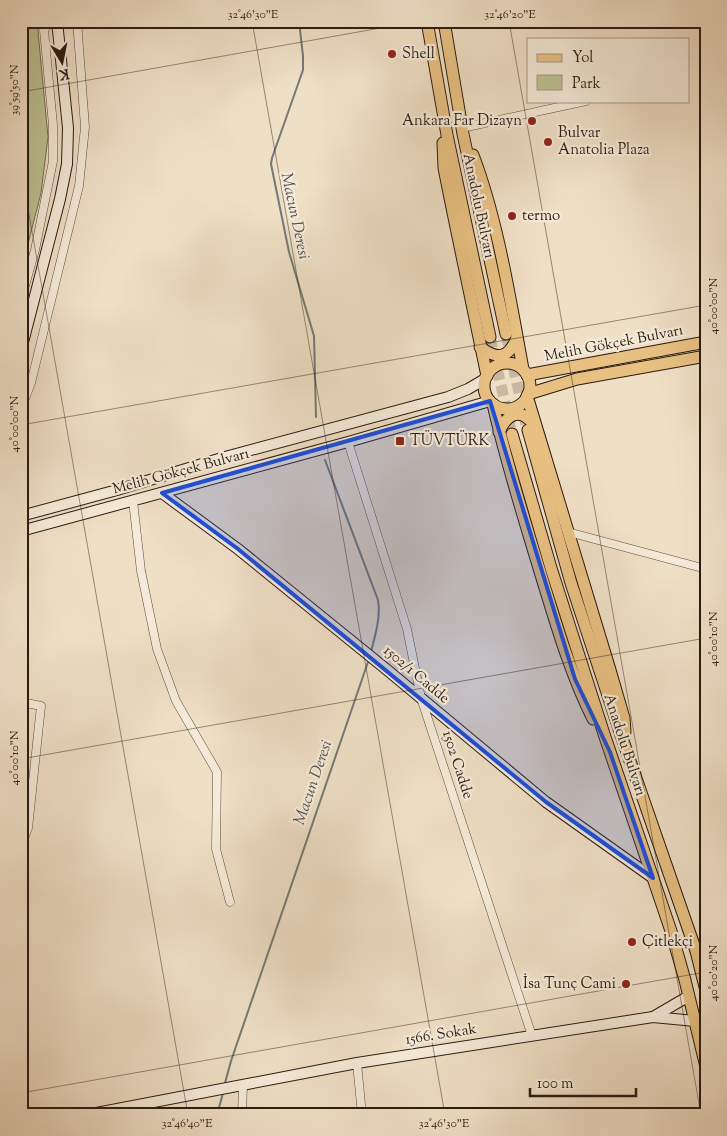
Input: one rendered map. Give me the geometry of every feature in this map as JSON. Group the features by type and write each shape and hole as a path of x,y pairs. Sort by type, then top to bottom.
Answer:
{"main road":[{"name":"Anadolu Bulvarı","path":"427,21 442,108 490,337"},
{"name":"Anadolu Bulvarı","path":"444,21 462,131 512,336 525,372"},
{"path":"442,108 444,168 486,378"},
{"path":"480,347 489,354 498,356 506,354 513,347 512,336"},
{"name":"Melih Gökçek Bulvarı","path":"525,372 706,342"},
{"name":"Melih Gökçek Bulvarı","path":"528,395 577,379 706,356"},
{"path":"532,429 528,395 530,381 525,372 517,365 503,363 490,370 484,387 486,395 491,402 545,589 575,680 610,752"},
{"path":"491,402 505,408 512,408 518,406 528,395"},
{"path":"499,432 507,418 514,414 528,417 568,532 624,718 628,756"},
{"name":"Anadolu Bulvarı","path":"532,429 563,556 628,756 696,952 706,991"},
{"name":"Anadolu Bulvarı","path":"512,434 551,568 610,752 671,931 706,1067"}],"street":[{"path":"21,300 35,250 53,161 53,125 44,30 50,21"},
{"path":"21,350 60,200 67,164 68,128 57,21"},
{"path":"21,409 40,346 78,186 85,127 77,21"},
{"path":"462,131 582,102"},
{"name":"Melih Gökçek Bulvarı","path":"21,515 33,514 225,457 448,397 468,389 486,378"},
{"name":"Melih Gökçek Bulvarı","path":"21,532 491,402"},
{"path":"345,425 348,442"},
{"name":"1502 Cadde","path":"348,442 407,629 421,698 532,1036"},
{"name":"1502/1 Cadde","path":"162,493 238,549 546,802 653,878"},
{"path":"133,501 141,571 157,649 176,701 217,772 216,849 230,902"},
{"path":"568,532 706,569"},
{"path":"21,702 41,706 28,828 25,836 21,838"},
{"path":"653,1017 689,996"},
{"path":"653,1017 695,1021"},
{"name":"1566. Sokak","path":"86,1115 357,1063 653,1017"},
{"path":"357,1063 362,1115"},
{"path":"239,1086 242,1115"}],"highlighted area":[{"path":"490,401 575,679 610,752 653,878 546,802 238,549 162,493"}],"green space":[{"path":"21,21 37,21 48,137 41,193 21,271"}],"waterway":[{"name":"Macun Deresi","path":"299,21 303,70 271,164 289,252 314,336 316,417"},
{"name":"Macun Deresi","path":"325,460 378,600 378,620 371,652"},
{"name":"Macun Deresi","path":"225,1083 369,659"},
{"name":"Macun Deresi","path":"217,1115 223,1093"}],"tunnel":[{"path":"506,334 526,424"},
{"path":"490,337 512,434"}],"place":[{"name":"Shell","path":"392,54"},
{"name":"Ankara Far Dizayn","path":"532,121"},
{"name":"Bulvar Anatolia Plaza","path":"548,142"},
{"name":"termo","path":"512,216"},
{"name":"TÜVTÜRK","path":"400,441"},
{"name":"Çitlekçi","path":"632,942"},
{"name":"İsa Tunç Cami","path":"626,984"}]}
